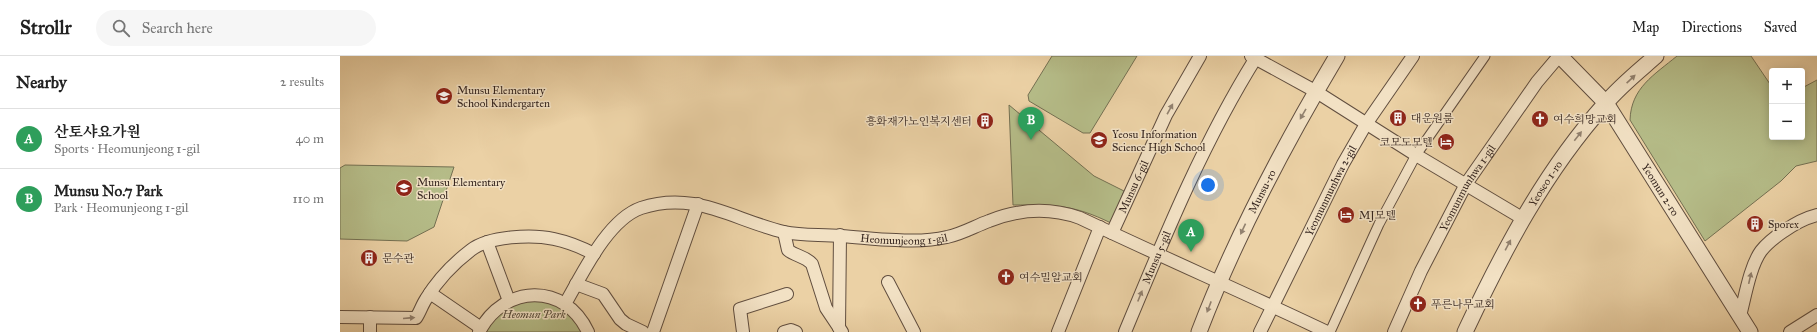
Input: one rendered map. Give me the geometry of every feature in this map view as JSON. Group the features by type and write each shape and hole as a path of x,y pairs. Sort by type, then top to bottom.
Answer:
{"street":[{"name":"Munsu 6-gil","path":"1112,233 1166,115 1200,56"},
{"name":"Munsu-ro","path":"1199,332 1218,281 1282,150 1315,91 1337,56"},
{"name":"Yeomunmunhwa 2-gil","path":"1260,332 1323,204 1366,124 1413,56"},
{"path":"1330,332 1379,224 1416,155 1486,56"},
{"name":"Yeomun 2-ro","path":"1560,56 1606,102 1750,332"},
{"name":"Yeomunmunhwa 1-gil","path":"1394,332 1421,271 1466,184 1537,82 1560,56"},
{"name":"Yeoseo 1-ro","path":"1465,332 1490,279 1522,218 1577,137 1606,102 1656,56"},
{"path":"1255,57 1315,91 1416,155 1522,218"},
{"name":"Munsu 5-gil","path":"1125,332 1157,255 1214,131 1255,57"},
{"name":"Heomunjeong 1-gil","path":"565,304 594,254 617,225 638,209 659,203 677,202 698,204 784,232 897,240 942,238 966,231 1007,214 1031,210 1069,214 1327,332"},
{"path":"652,332 698,204"},
{"path":"1740,316 1752,272 1760,252 1789,227 1804,219 1817,215"},
{"path":"1058,332 1100,227"},
{"path":"784,232 788,250 795,255 807,259 812,264 826,308 840,330"},
{"path":"840,236 840,330"},
{"path":"340,317 416,318 430,293 446,274 472,249 487,242 518,237 552,239 594,254"},
{"path":"487,242 509,301"},
{"path":"888,282 914,332"},
{"path":"576,284 603,294 620,319 626,324 643,332"},
{"path":"430,293 480,330 485,320 498,307 514,298 531,295 549,297 565,304 576,313 584,323 588,332"},
{"path":"743,332 740,309 787,294"},
{"path":"1790,332 1817,315"},
{"path":"370,317 370,332"},
{"path":"784,332 791,330 796,332"}],"green space":[{"path":"1052,56 1137,56 1090,133 1083,133 1029,101 1028,95"},
{"path":"1677,56 1751,56 1769,83 1769,140 1805,140 1805,86 1817,80 1817,161 1796,166 1781,181 1705,241 1630,120 1631,109 1639,91 1652,76"},
{"path":"1009,105 1094,176 1124,191 1111,223 1074,209 1040,205 1013,205"},
{"path":"345,165 454,167 434,227 407,241 340,239 340,168"},
{"name":"Heomun Park","path":"532,297 562,304 586,332 481,332 497,310"}],"place":[{"name":"Munsu Elementary School Kindergarten","path":"444,96"},
{"name":"대운원룸","path":"1398,118"},
{"name":"여수희망교회","path":"1540,119"},
{"name":"흥화재가노인복지센터","path":"985,121"},
{"name":"Munsu No.7 Park","path":"1031,140"},
{"name":"Yeosu Information Science High School","path":"1099,140"},
{"name":"코모도모텔","path":"1446,142"},
{"name":"Munsu Elementary School","path":"404,188"},
{"name":"MJ모텔","path":"1346,215"},
{"name":"Sporex","path":"1755,224"},
{"name":"산토샤요가원","path":"1191,252"},
{"name":"문수관","path":"369,258"},
{"name":"여수밀알교회","path":"1006,277"},
{"name":"푸른나무교회","path":"1418,304"}]}
